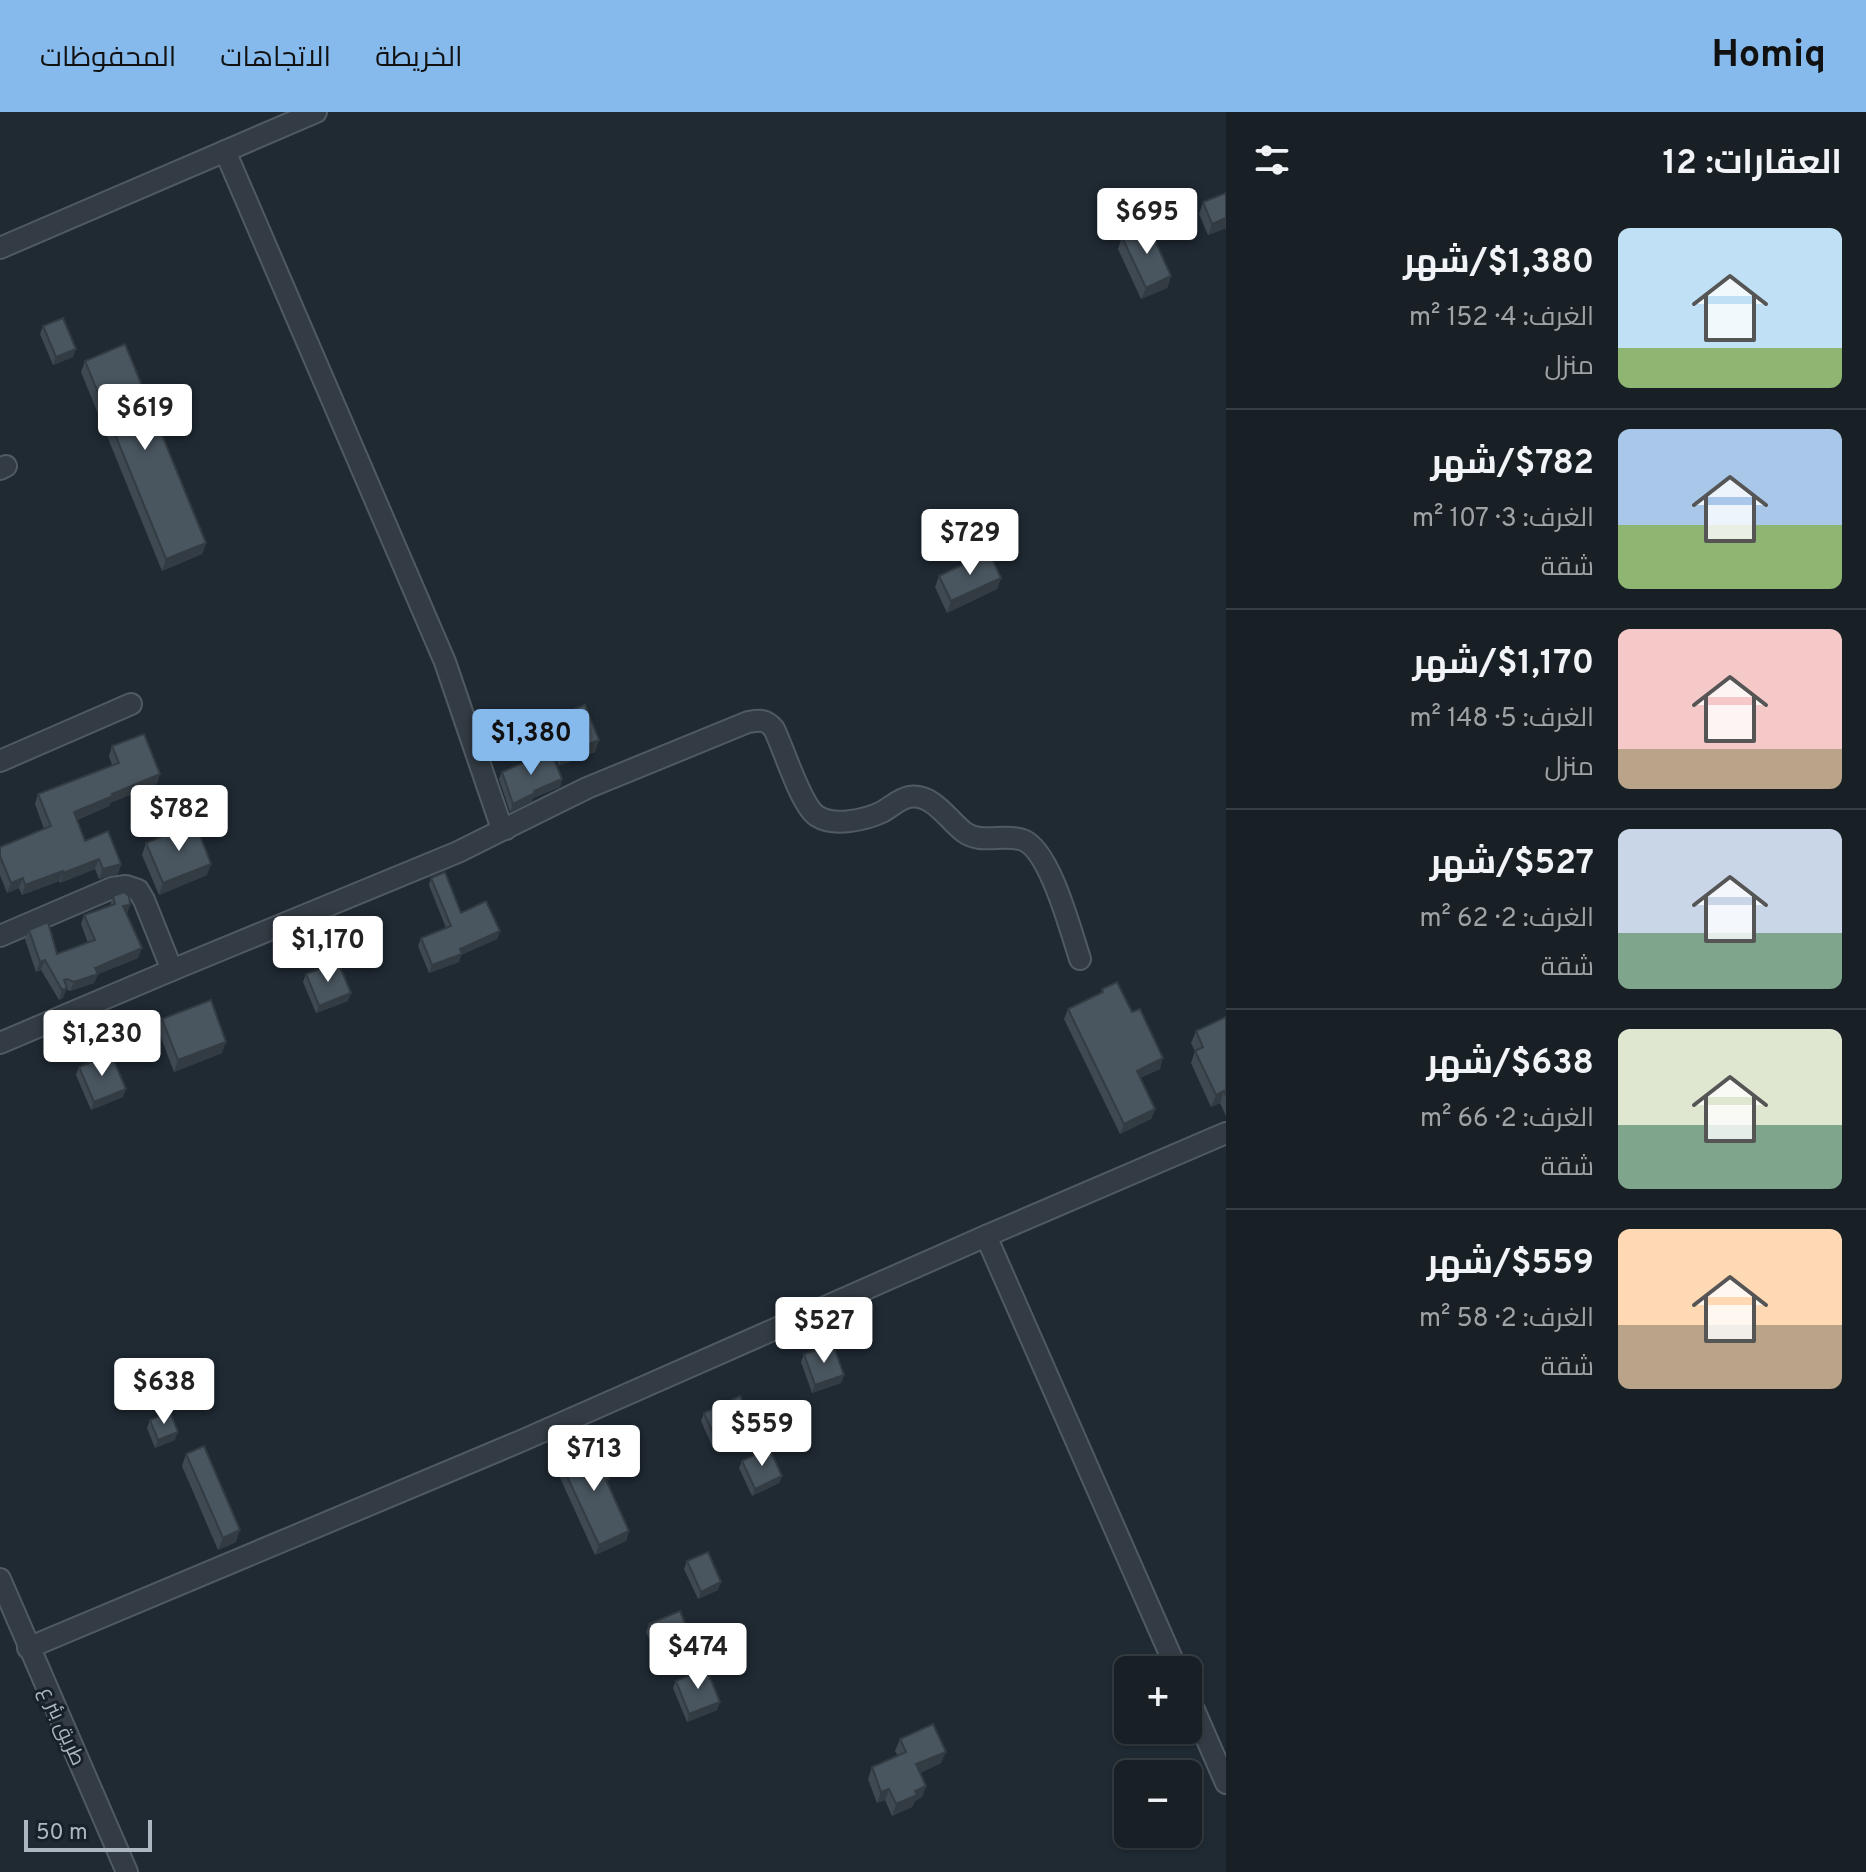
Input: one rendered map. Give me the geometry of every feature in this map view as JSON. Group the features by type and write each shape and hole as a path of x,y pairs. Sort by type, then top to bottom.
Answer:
{"street":[{"path":"0,248 316,112"},
{"path":"225,151 445,662 500,823 506,829"},
{"path":"0,761 131,704"},
{"path":"0,1043 458,852 587,788 748,722 760,720 769,722 774,729 807,805 820,818 856,820 882,812 909,797 918,797 940,809 965,832 978,839 1008,837 1032,845 1051,874 1080,959"},
{"path":"0,936 112,888 126,886 138,890 144,900 172,970"},
{"path":"28,1648 521,1441 1226,1133"},
{"path":"986,1236 1171,1656"},
{"name":"طريق بئر ع","path":"0,1579 127,1872"},
{"path":"1202,1728 1226,1783"}],"building":[{"path":"1226,193 1226,218 1212,224 1203,202"},
{"path":"1148,225 1171,276 1146,288 1122,237"},
{"path":"63,318 76,349 56,357 43,326"},
{"path":"125,344 206,543 166,559 85,361"},
{"path":"989,552 1001,578 951,601 939,576"},
{"path":"585,705 599,740 564,754 549,719"},
{"path":"144,734 160,774 74,812 85,841 108,831 121,864 103,869 99,859 25,885 23,878 11,883 0,856 0,847 51,826 38,794 119,763 112,746"},
{"path":"551,751 562,779 513,804 502,772"},
{"path":"195,823 211,864 163,883 146,843"},
{"path":"445,872 461,913 486,901 500,931 460,949 462,954 432,965 421,938 451,926 431,878"},
{"path":"124,892 129,896 130,905 123,906 142,948 95,968 98,974 74,982 64,980 67,988 62,990 45,960 40,962 29,930 48,922 57,954 95,940 84,915 115,904 113,896"},
{"path":"338,962 351,993 319,1006 306,974"},
{"path":"1117,982 1132,1012 1140,1009 1163,1058 1137,1071 1155,1109 1124,1124 1068,1009"},
{"path":"211,1000 226,1042 178,1060 162,1019"},
{"path":"1226,1017 1226,1096 1224,1091 1216,1095 1195,1051 1203,1047 1196,1031"},
{"path":"111,1054 126,1089 94,1102 79,1067"},
{"path":"833,1345 844,1375 815,1385 804,1354"},
{"path":"740,1396 753,1423 716,1440 704,1413"},
{"path":"170,1412 178,1432 158,1440 150,1420"},
{"path":"592,1443 629,1531 599,1545 559,1459"},
{"path":"204,1446 240,1530 223,1538 186,1454"},
{"path":"769,1448 782,1476 755,1489 742,1461"},
{"path":"708,1552 721,1582 701,1592 687,1561"},
{"path":"680,1611 694,1645 664,1658 649,1624"},
{"path":"706,1668 720,1702 689,1714 676,1681"},
{"path":"933,1724 946,1752 916,1764 926,1786 915,1791 917,1795 896,1804 889,1789 881,1792 872,1767 906,1752 900,1739"}]}
